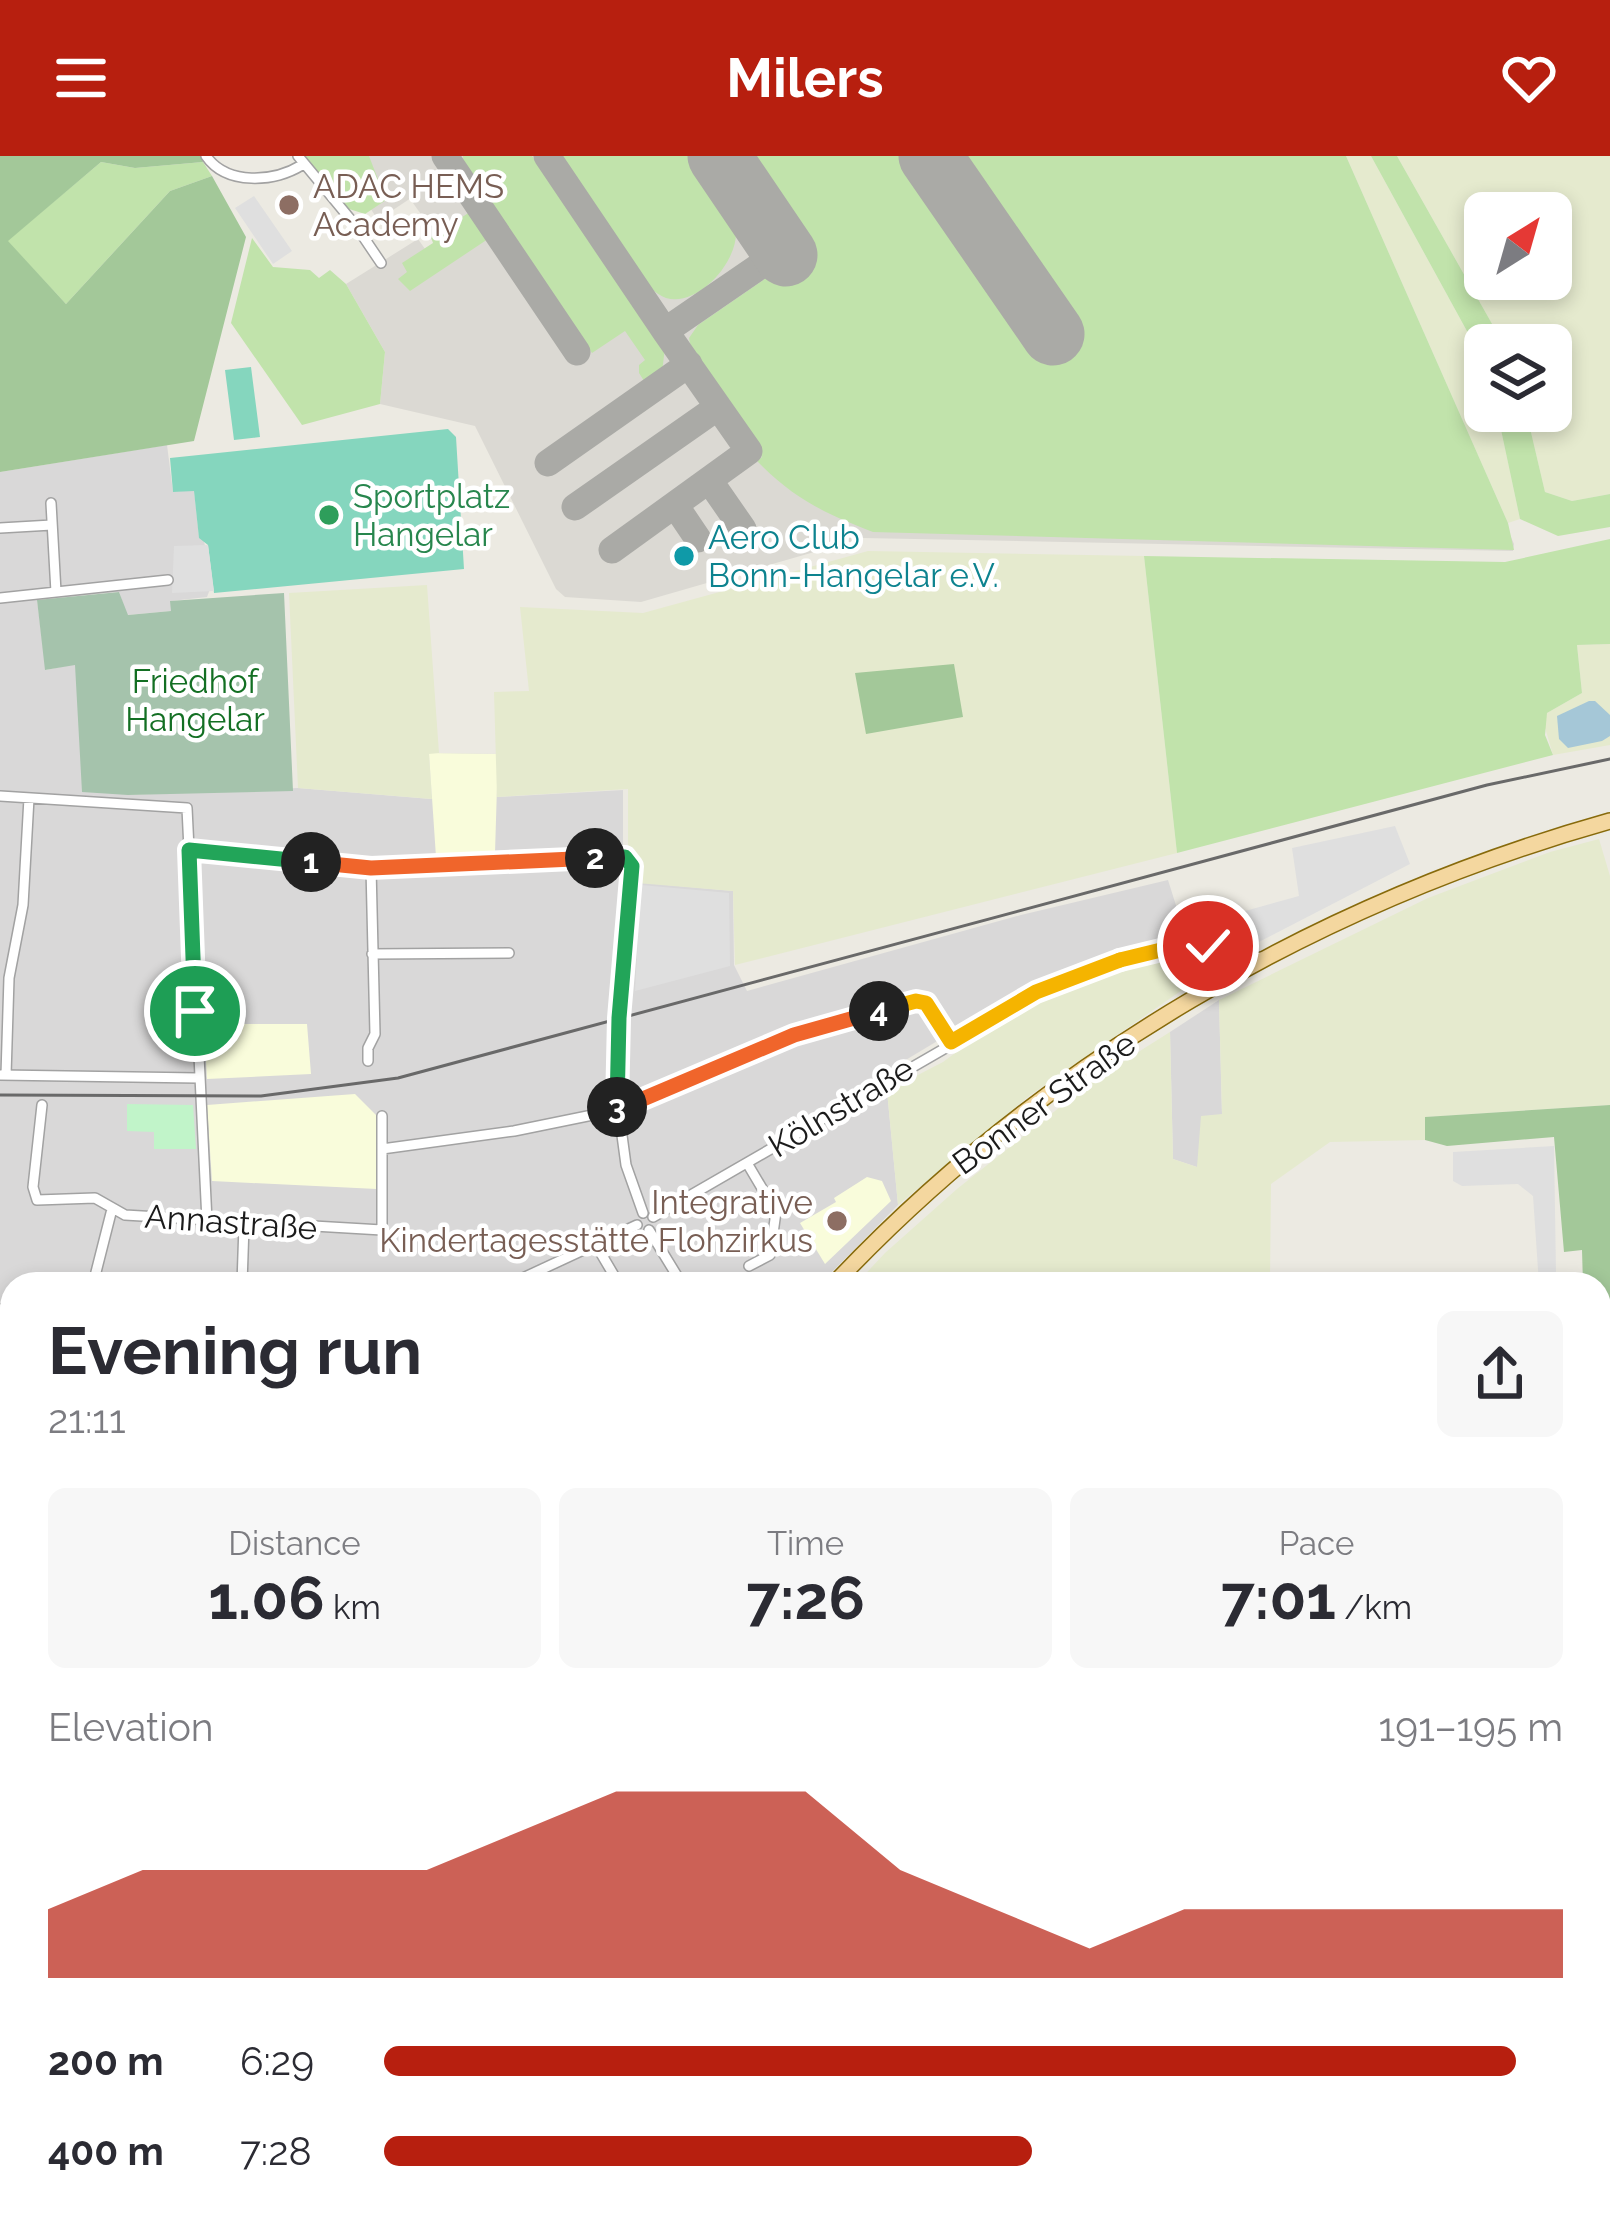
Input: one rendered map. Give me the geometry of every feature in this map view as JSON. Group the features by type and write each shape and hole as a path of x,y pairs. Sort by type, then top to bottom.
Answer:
{"main road":[{"name":"Bonner Straße","path":"846,1272 947,1174 1075,1073 1188,1002 1380,902 1508,852 1610,821"}],"street":[{"path":"206,156 210,163 240,177 283,175 300,161 381,262"},
{"path":"51,503 56,592"},
{"path":"0,528 52,524"},
{"path":"0,598 168,580"},
{"path":"0,796 187,808 207,1221"},
{"path":"28,798 23,905 9,978 3,1075 198,1078"},
{"path":"189,850 371,868 625,857 632,866 619,1018 617,1110 626,1165 648,1215 638,1217 674,1272"},
{"path":"368,1061 375,1034 371,868"},
{"path":"1188,1002 1213,972 1215,961 1208,946 1198,941"},
{"name":"Kölnstraße","path":"648,1215 748,1163 1065,979 1107,963 1198,941 1243,958 1268,957"},
{"path":"372,954 509,952"},
{"path":"382,1116 382,1149 514,1132 617,1110 794,1035 916,1001 931,1008 951,1042"},
{"name":"Annastraße","path":"42,1105 35,1196 41,1201 95,1198 125,1215 382,1230 382,1149"},
{"name":"Kölnstraße","path":"748,1163 776,1212 770,1255 749,1266"},
{"path":"96,1272 112,1209"},
{"path":"242,1272 244,1225"},
{"path":"536,1272 643,1228"},
{"path":"596,1245 612,1272"}],"shaded area":[{"path":"364,156 1342,156 1514,544 1513,551 863,538 641,602 565,597 556,589 475,426 380,404 385,352 346,284 418,239 425,249 434,243 426,231 430,227 413,203 414,196 378,220 363,197"},
{"path":"1346,156 1371,156 1464,326 1464,423"},
{"path":"1397,156 1610,156 1610,494 1572,501 1545,492 1531,432 1572,432 1572,324 1492,324 1479,300 1572,300 1572,192 1464,192 1464,274"},
{"path":"254,196 292,251 273,264 235,208"},
{"path":"1468,432 1501,432 1520,519 1508,523"},
{"path":"167,445 173,492 194,490 199,537 203,537 213,581 207,597 171,601 171,611 127,615 119,592 37,600 46,670 75,664 128,795 298,788 431,799 439,753 498,754 498,797 623,790 623,881 733,891 734,965 747,991 1021,915 1168,880 1185,934 1079,963 1019,992 879,1076 887,1091 898,1205 832,1272 0,1272 0,472"},
{"path":"208,545 214,591 172,593 174,546"},
{"path":"868,551 1144,556 1177,853 735,965 733,891 637,883 639,864 628,852 628,789 497,797 494,692 529,691 520,607 643,613"},
{"path":"427,585 439,753 429,754 432,799 298,788 289,593"},
{"path":"1610,644 1610,745 1553,755 1544,724 1547,713 1582,693 1577,645"},
{"path":"429,753 498,754 495,853 436,857"},
{"path":"1395,826 1410,864 1249,947 1228,939 1220,918 1299,896 1292,848"},
{"path":"1599,839 1610,876 1610,1105 1426,1117 1425,1140 1330,1142 1271,1184 1270,1272 867,1272 957,1189 1094,1080 1170,1032 1173,1159 1197,1167 1201,1116 1222,1114 1219,1000 1428,898 1550,852"},
{"path":"641,885 729,893 730,966 635,991"},
{"path":"1198,945 1211,958 1201,977 1029,1096 898,1205 887,1091 1043,999 1093,976"},
{"path":"1219,1000 1222,1115 1197,1167 1173,1159 1170,1032"},
{"path":"204,1024 307,1024 311,1074 207,1079"},
{"path":"355,1094 376,1115 377,1189 212,1181 207,1105"},
{"path":"1554,1146 1556,1272 1538,1272 1533,1196 1518,1184 1462,1186 1453,1181 1453,1152"},
{"name":"Integrative Kindertagesstätte Flohzirkus","path":"867,1177 882,1181 891,1201 825,1264 800,1223"}],"green space":[{"path":"0,156 201,156 203,162 135,168 101,162 8,241 66,304 170,191 212,176 246,237 194,441 0,472"},
{"path":"303,156 369,156 386,200 365,214 346,208"},
{"path":"463,156 532,156 665,347 662,373 646,384 639,373 645,360 625,331 592,353 464,171"},
{"path":"561,156 693,156 734,222 735,244 723,268 691,296 666,298 649,288"},
{"path":"745,156 1346,156 1508,523 1514,550 873,532 797,495 757,461 762,457 692,353 689,338 698,325 808,249"},
{"path":"1371,156 1397,156 1464,274 1464,300 1479,300 1492,324 1464,326"},
{"path":"101,162 135,168 203,162 212,176 170,191 66,304 7,241"},
{"path":"470,212 488,239 410,291 398,279 407,272 402,263"},
{"path":"252,238 273,267 310,270 319,278 330,270 346,284 385,352 380,404 302,425 231,323"},
{"path":"251,367 260,437 234,440 225,370"},
{"name":"Sportplatz Hangelar","path":"448,429 456,437 464,569 214,593 208,545 199,538 194,491 173,492 170,458"},
{"path":"1501,432 1531,432 1545,492 1572,501 1610,494 1610,527 1558,536 1520,519"},
{"path":"1610,539 1610,644 1577,645 1582,693 1547,713 1545,735 1553,755 1177,853 1144,556 1505,562"},
{"name":"Friedhof Hangelar","path":"119,592 128,615 171,611 170,601 284,593 293,791 82,792 75,665 45,670 37,600"},
{"path":"954,664 963,717 866,734 855,673"},
{"path":"127,1104 193,1105 196,1149 154,1149 154,1132 127,1131"},
{"path":"1610,1105 1610,1272 1583,1272 1582,1250 1564,1252 1554,1137 1447,1146 1425,1140 1425,1117"}],"water":[{"path":"1589,701 1610,715 1610,736 1568,748 1559,739 1557,716"}],"taxiway":[{"path":"445,156 577,352"},
{"path":"547,156 665,331 783,250"},
{"path":"612,550 749,451 665,331"},
{"path":"548,463 689,364"},
{"path":"575,507 718,407"},
{"path":"709,480 743,529"},
{"path":"675,505 698,539"}],"runway":[{"path":"719,156 786,255"},
{"path":"930,156 1053,334"}],"tram line":[{"path":"0,1095 261,1096 398,1078 1487,785 1610,759"}],"place":[{"name":"ADAC HEMS Academy","path":"289,205"},
{"name":"Sportplatz Hangelar","path":"329,515"},
{"name":"Aero Club Bonn-Hangelar e.V.","path":"684,556"},
{"name":"Integrative Kindertagesstätte Flohzirkus","path":"837,1221"}],"route":[{"path":"195,1011 189,850 371,868 630,860 617,1110 794,1035 916,1001 931,1008 951,1042 1036,992 1107,963 1198,941 1208,946"}]}
